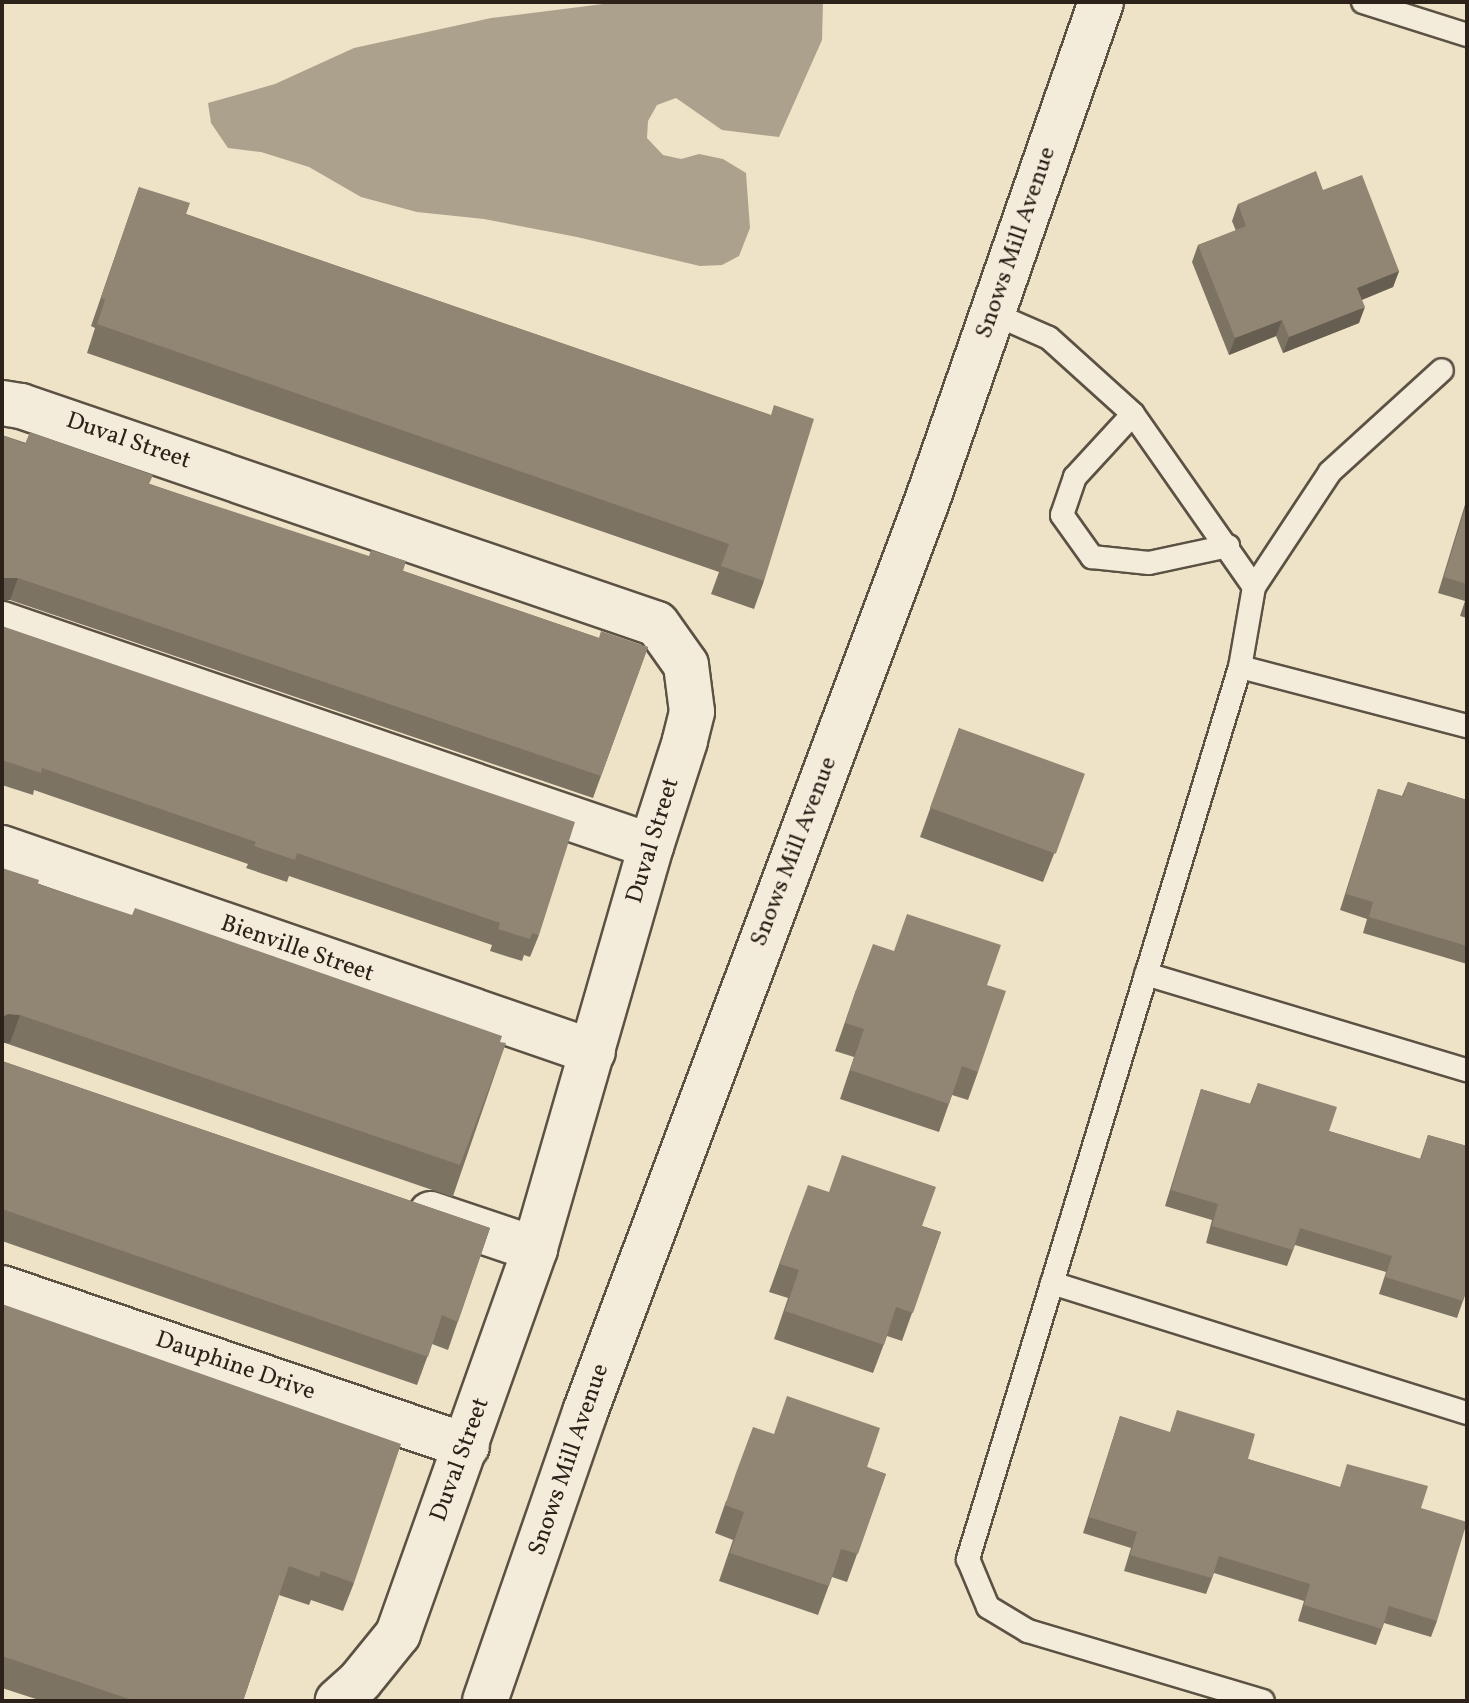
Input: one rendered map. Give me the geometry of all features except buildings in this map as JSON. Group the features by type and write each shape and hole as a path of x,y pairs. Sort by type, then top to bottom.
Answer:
{"street":[{"name":"Snows Mill Avenue","path":"485,1701 585,1412 926,504 1101,2"},
{"name":"Duval Street","path":"2,403 50,416 657,624 686,665 692,712 535,1249 398,1634 360,1681 338,1701"},
{"path":"2,624 651,846"},
{"name":"Bienville Street","path":"2,848 593,1052"},
{"path":"387,1198 535,1249"},
{"name":"Dauphine Drive","path":"2,1288 467,1446"}],"lane":[{"path":"1363,2 1467,35"},
{"path":"992,313 1049,338 1133,414 1254,587"},
{"path":"1263,1701 1028,1631 988,1607 968,1559 1240,667 1254,587 1330,472 1442,370"},
{"path":"1133,414 1075,477 1062,515 1092,557 1149,563 1228,546"},
{"path":"1240,667 1467,726"},
{"path":"1146,974 1467,1070"},
{"path":"1052,1283 1467,1413"}],"shaded area":[{"path":"619,2 823,2 822,40 779,137 722,130 676,98 657,105 648,121 647,138 663,155 681,159 699,154 723,159 746,173 750,228 739,256 722,265 700,266 577,237 484,219 417,212 361,197 309,167 261,152 228,148 211,123 208,103 275,84 354,48 491,18"}]}
